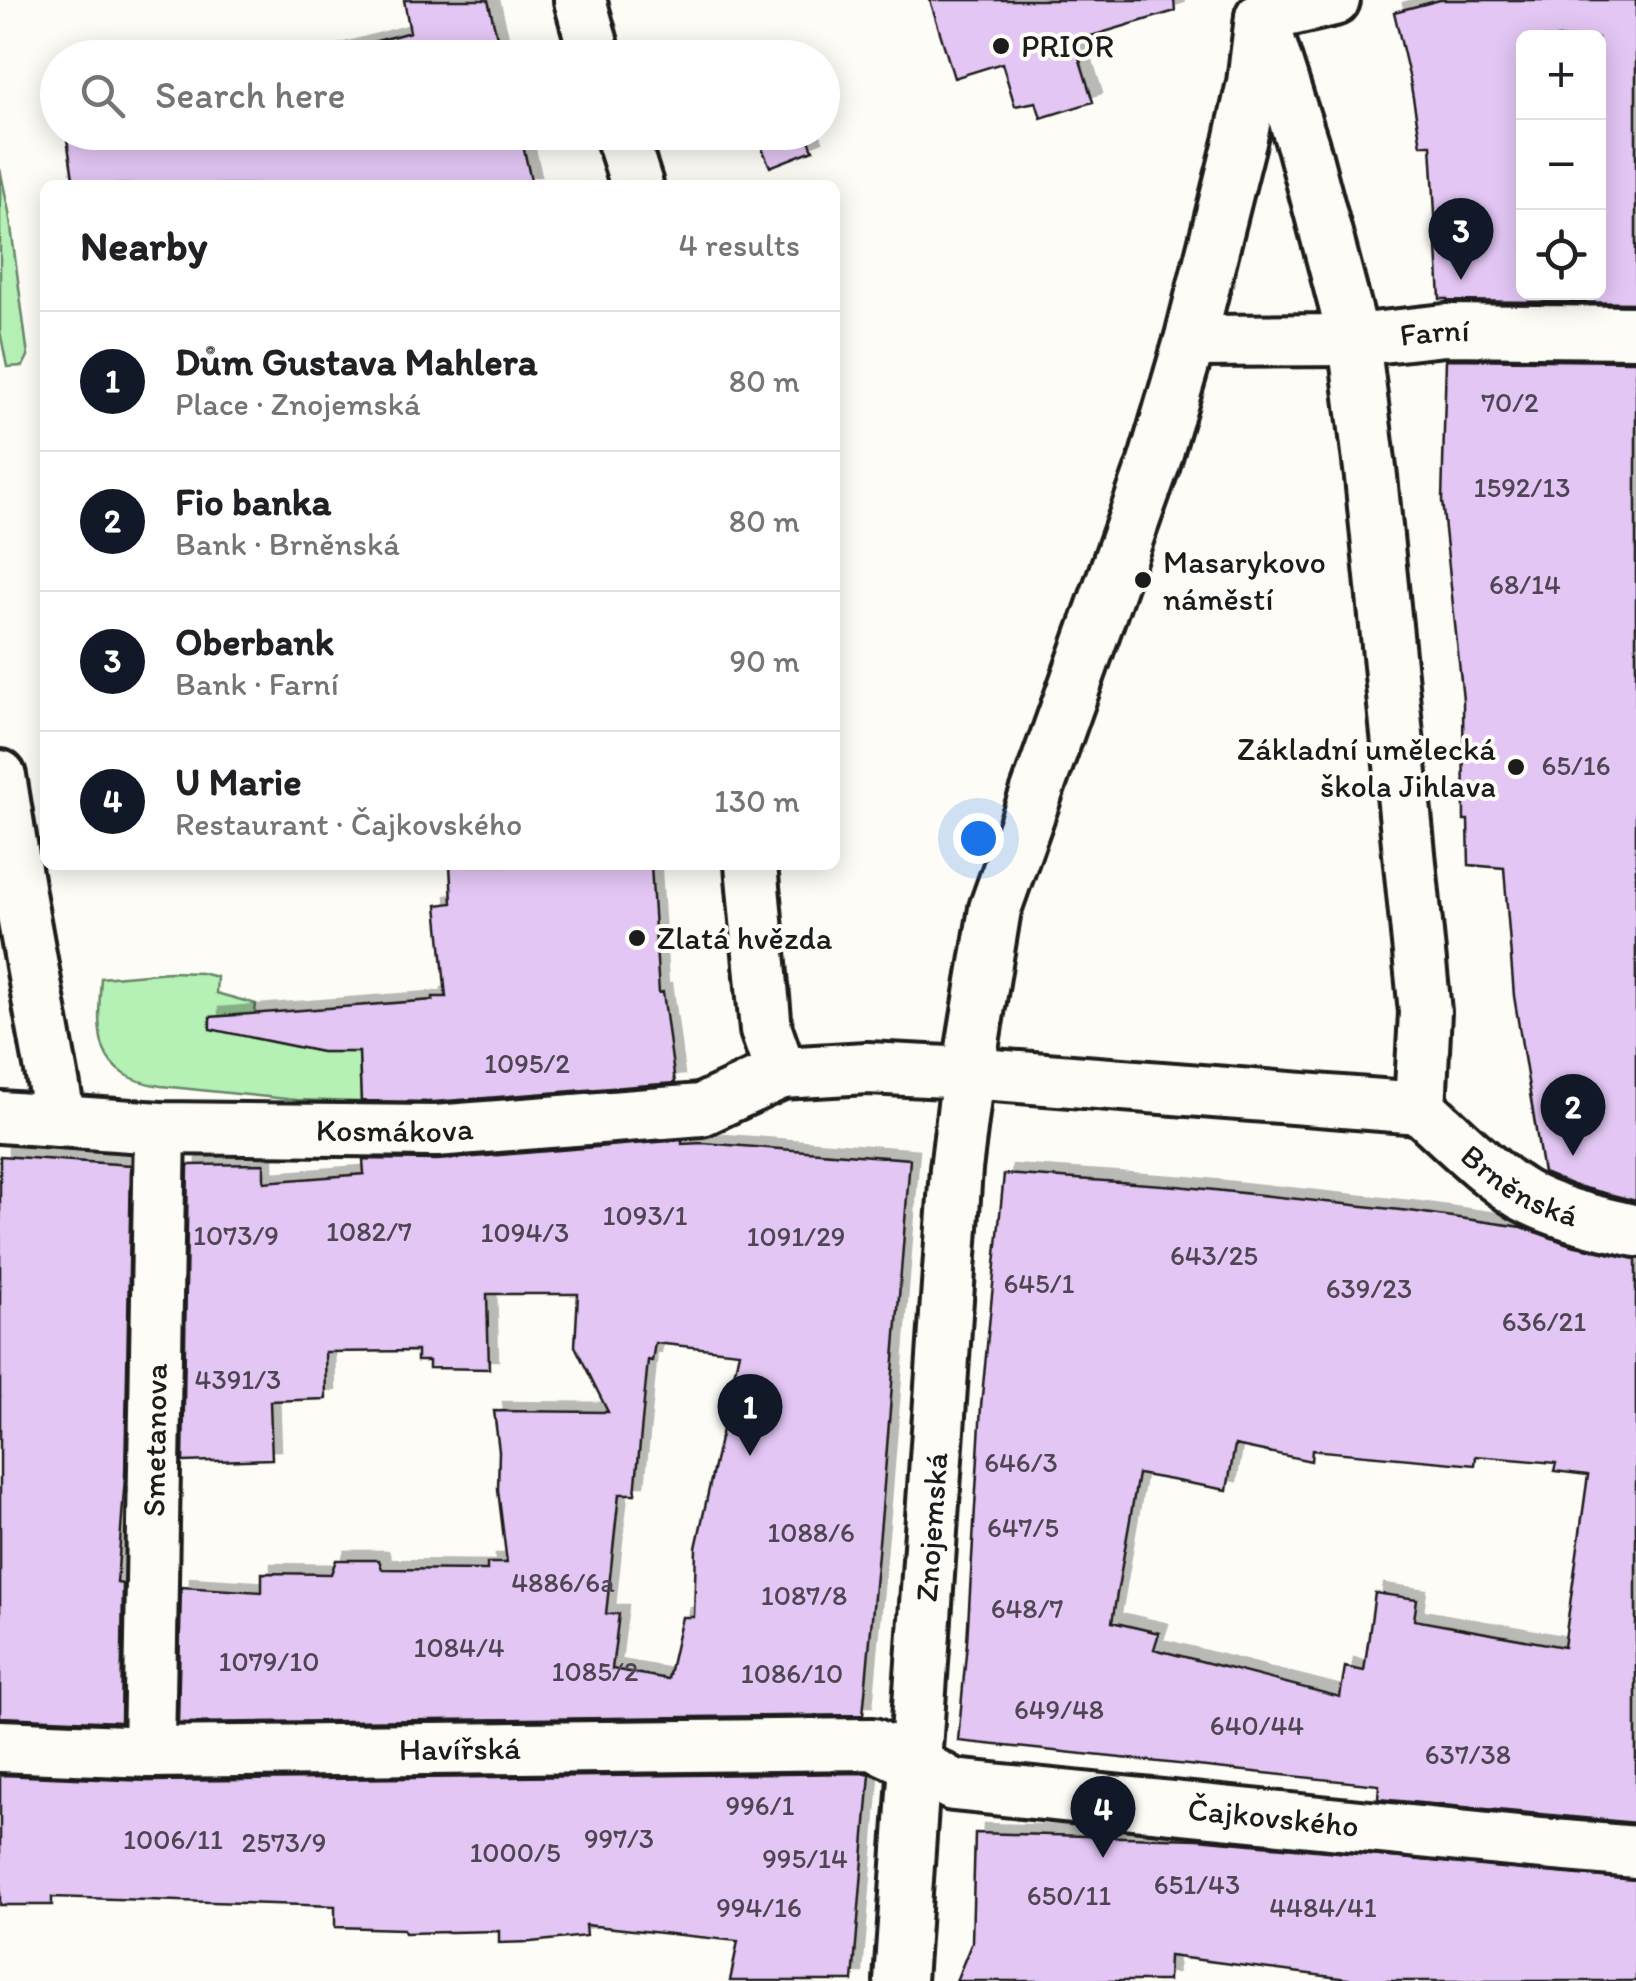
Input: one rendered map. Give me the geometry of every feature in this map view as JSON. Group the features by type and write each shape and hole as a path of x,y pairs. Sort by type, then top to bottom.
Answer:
{"street":[{"path":"580,0 591,40"},
{"path":"1260,8 1334,0"},
{"path":"751,870 766,1030 781,1073 867,1068 1420,1108 1425,1012 1354,340 1303,146 1260,8"},
{"path":"968,1074 995,909 1154,463 1190,341 1254,83 1260,8"},
{"path":"626,150 635,180"},
{"name":"Farní","path":"1354,340 1444,330 1636,332"},
{"path":"1190,341 1354,340"},
{"path":"0,776 60,1120"},
{"name":"Kosmákova","path":"0,1117 160,1128 435,1131 701,1110 781,1073"},
{"name":"Znojemská","path":"900,1981 956,1169 968,1074"},
{"name":"Brněnská","path":"1420,1108 1519,1192 1542,1204 1636,1232"},
{"name":"Smetanova","path":"149,1752 160,1128"},
{"name":"Havířská","path":"0,1746 149,1752 873,1744 914,1763"},
{"name":"Čajkovského","path":"914,1763 953,1784 1636,1852"}],"green space":[{"path":"0,169 28,356 23,366 7,367 0,331"},
{"path":"169,972 217,977 216,993 256,1004 252,1038 322,1052 359,1052 361,1102 297,1100 161,1086 122,1073 104,1050 100,1035 101,978"}],"building":[{"path":"404,0 488,0 498,40 380,40 410,32"},
{"name":"PRIOR","path":"930,0 1174,0 1175,11 1074,41 1093,102 1041,118 1036,102 1015,106 1002,63 954,78"},
{"path":"1440,0 1636,0 1636,303 1440,299 1431,145 1421,145 1394,12"},
{"path":"69,150 524,150 531,180 73,180"},
{"path":"763,150 813,150 770,167"},
{"path":"1446,359 1636,361 1636,1201 1543,1173 1514,996 1504,868 1469,865 1468,820 1464,820 1463,700 1442,501"},
{"path":"450,870 651,870 659,993 663,992 675,1083 434,1102 361,1101 359,1052 322,1052 210,1029 210,1017 446,997 437,905 452,903"},
{"path":"682,1140 682,1144 910,1159 863,1715 178,1723 181,1587 262,1592 262,1573 331,1574 336,1560 379,1560 382,1569 487,1570 487,1563 507,1563 494,1411 608,1412 575,1346 578,1294 487,1294 489,1369 429,1368 429,1361 417,1361 417,1351 325,1352 326,1399 270,1401 272,1459 183,1462 188,1165 264,1164 264,1182 364,1174 363,1159 437,1160","holes":["655,1343 739,1352 696,1548 694,1617 682,1617 668,1679 612,1669 619,1614 606,1614 619,1494 635,1494 648,1360 652,1361"]},
{"path":"0,1156 131,1165 125,1477 117,1583 123,1584 121,1722 0,1717"},
{"path":"1004,1174 1177,1186 1410,1211 1522,1227 1571,1245 1636,1259 1636,1823 1378,1799 1379,1785 958,1741 981,1406","holes":["1235,1445 1311,1461 1312,1450 1475,1465 1476,1456 1556,1463 1554,1471 1588,1475 1564,1647 1414,1620 1417,1599 1375,1593 1364,1671 1345,1667 1340,1697 1154,1649 1159,1633 1112,1622 1138,1474 1227,1490"]},
{"path":"870,1774 853,1981 730,1981 738,1941 585,1925 586,1936 499,1943 499,1931 405,1933 403,1929 335,1927 335,1906 52,1897 52,1905 0,1905 0,1775 149,1781"},
{"path":"975,1833 1198,1839 1636,1880 1636,1981 1363,1981 1169,1956 1168,1981 956,1981 972,1942"}],"place":[{"name":"PRIOR","path":"1001,46"},
{"name":"Oberbank","path":"1461,280"},
{"name":"Masarykovo náměstí","path":"1143,580"},
{"name":"Základní umělecká škola Jihlava","path":"1516,767"},
{"name":"Zlatá hvězda","path":"637,938"},
{"name":"Fio banka","path":"1573,1156"},
{"name":"Dům Gustava Mahlera","path":"750,1456"},
{"name":"U Marie","path":"1103,1858"}]}
